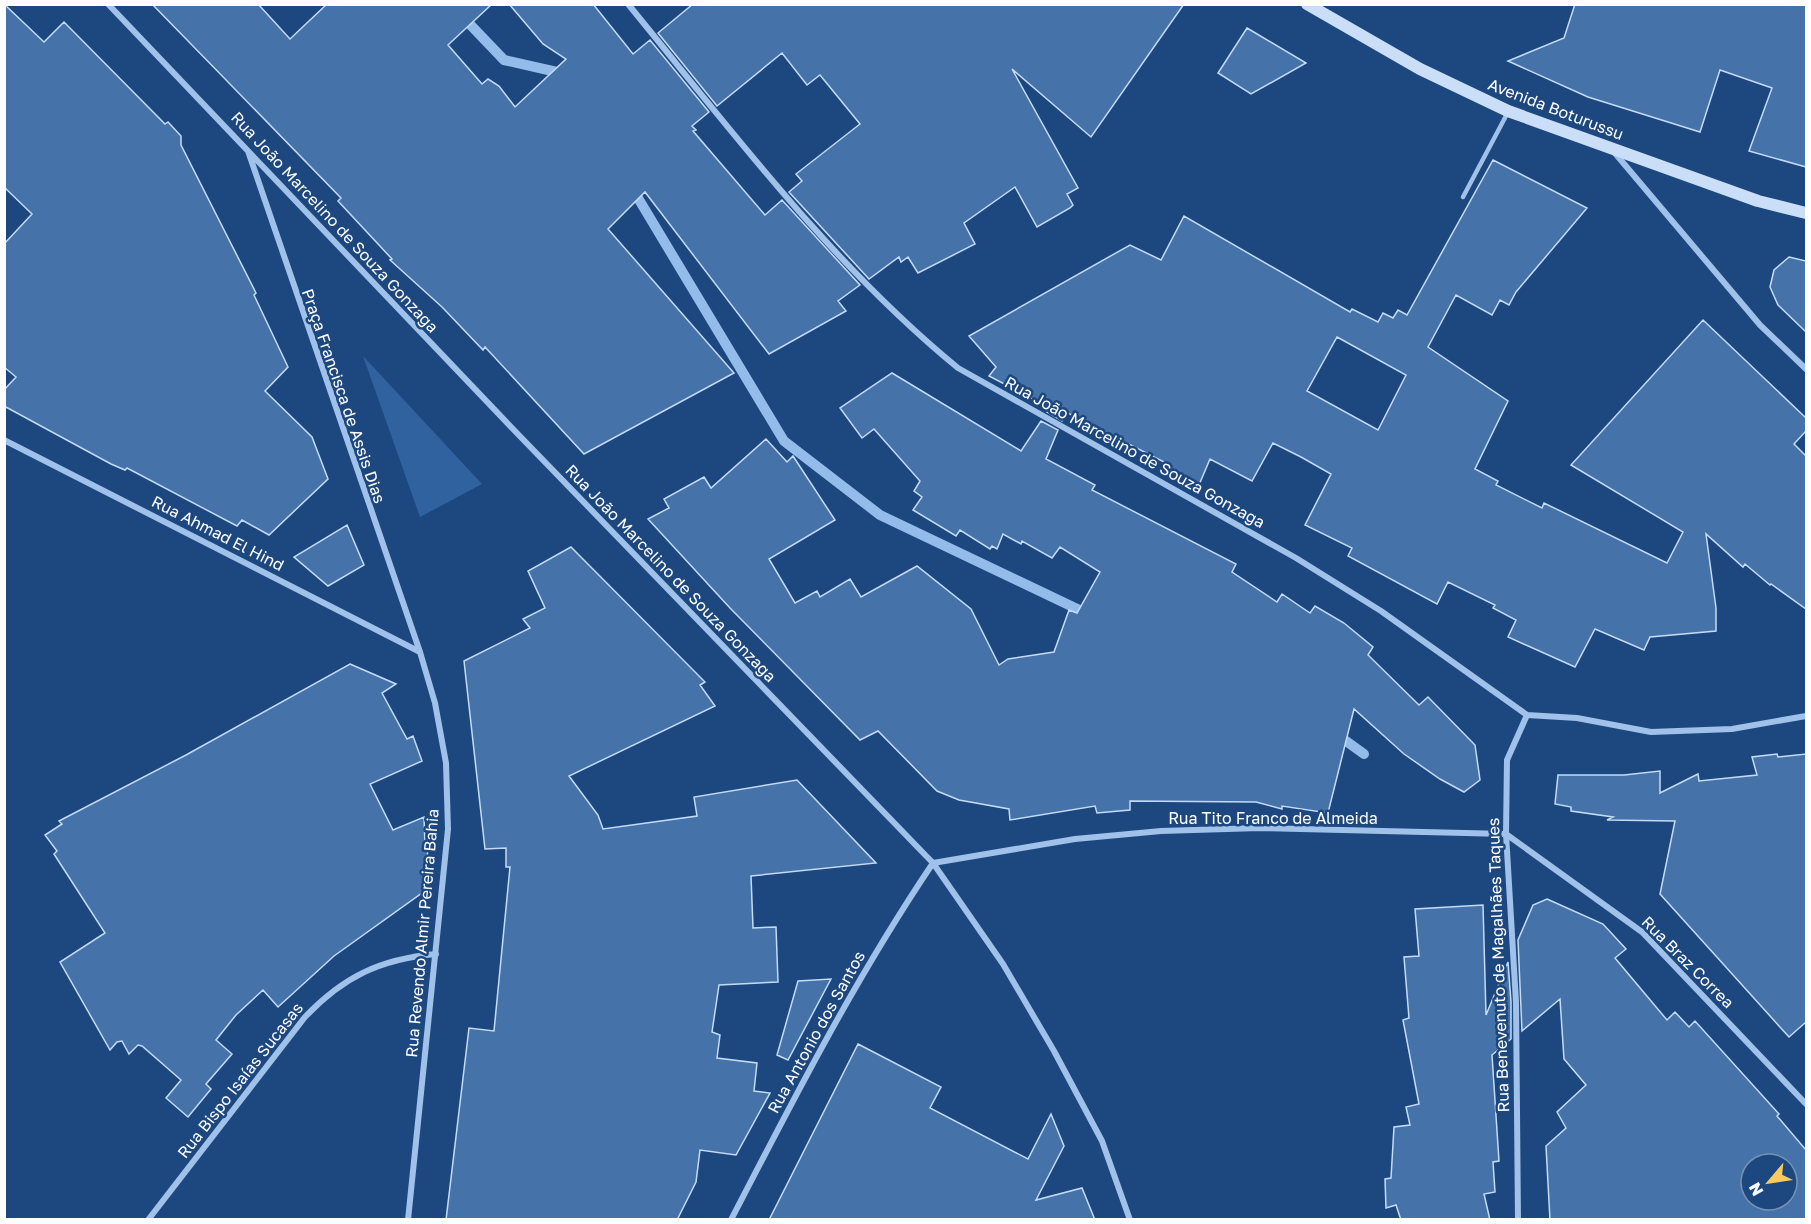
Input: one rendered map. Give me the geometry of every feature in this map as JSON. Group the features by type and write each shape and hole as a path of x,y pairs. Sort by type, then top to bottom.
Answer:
{"main road":[{"name":"Avenida Boturussu","path":"1307,4 1420,69 1508,111 1758,201 1806,213"}],"street":[{"name":"Rua João Marcelino de Souza Gonzaga","path":"108,4 512,428 933,863 1003,964 1054,1051 1102,1141 1130,1220"},
{"name":"Rua João Marcelino de Souza Gonzaga","path":"628,4 814,230 910,329 958,368 1296,558 1381,611 1527,714"},
{"name":"Praça Francisca de Assis Dias","path":"246,147 420,652"},
{"path":"1611,148 1760,325 1806,369"},
{"name":"Rua Ahmad El Hind","path":"4,440 420,652"},
{"name":"Rua Revendo Almir Pereira Bahia","path":"408,1220 448,829 446,763 435,703 420,652"},
{"path":"1527,714 1577,718 1652,732 1732,729 1806,716"},
{"name":"Rua Benevenuto de Magalhães Taques","path":"1518,1220 1516,1002 1506,834 1507,760 1527,714"},
{"name":"Rua Tito Franco de Almeida","path":"933,863 1075,839 1161,831 1260,828 1506,834"},
{"name":"Rua Braz Correa","path":"1506,834 1642,932 1806,1104"},
{"name":"Rua Antonio dos Santos","path":"731,1220 840,1011 886,932 933,863"},
{"name":"Rua Bispo Isaías Sucasas","path":"148,1220 277,1052 325,997 351,978 377,966 404,957 436,954"}],"lane":[{"path":"1463,197 1508,111"}],"shaded area":[{"path":"363,356 482,484 420,517"}],"building":[{"path":"4,4 44,42 64,22 165,124 168,122 181,136 181,145 256,293 254,295 288,367 265,391 312,437 328,479 269,535 242,520 237,526 127,468 125,470 111,464 4,406 4,390 16,377 4,367 4,244 32,214 4,187"},
{"path":"152,4 258,4 290,39 327,4 492,4 448,45 482,84 488,79 499,86 515,107 566,59 543,44 509,4 593,4 633,54 650,40 709,112 692,126 696,130 693,131 765,215 782,200 860,285 838,301 846,311 769,354 645,192 608,229 734,373 584,454 485,347 483,350 442,307 390,260 392,259 338,201 341,198"},
{"path":"693,4 1184,4 1091,137 1012,69 1078,188 1067,194 1073,205 1070,208 1037,227 1015,187 964,223 975,244 918,273 908,257 901,262 899,257 869,279 789,192 802,181 796,174 860,124 820,75 807,85 782,53 717,106 658,33"},
{"path":"1575,4 1806,4 1806,167 1749,151 1772,88 1720,70 1700,132 1588,97 1508,61 1564,38"},
{"path":"1247,28 1306,63 1251,94 1218,73"},
{"path":"1493,160 1587,208 1516,292 1509,305 1500,300 1492,315 1456,295 1428,347 1508,401 1475,469 1498,481 1496,485 1542,508 1544,503 1667,563 1683,532 1571,465 1703,320 1806,418 1806,431 1794,444 1806,456 1806,609 1770,585 1745,564 1743,567 1706,534 1716,608 1716,631 1650,637 1644,650 1595,629 1575,667 1508,637 1516,620 1493,608 1495,605 1448,582 1437,604 1348,556 1352,548 1305,525 1331,474 1301,457 1273,443 1252,481 1210,459 1199,485 1168,468 1170,465 1066,412 1062,421 1047,412 1050,408 989,376 996,367 969,336 1130,245 1161,260 1184,216 1350,312 1352,309 1378,322 1383,313 1393,318 1398,310 1407,315","holes":["1337,337 1406,375 1378,430 1307,391"]},
{"path":"1789,257 1806,261 1806,332 1778,305 1770,287 1774,270"},
{"path":"892,373 1021,451 1041,421 1058,430 1046,459 1095,485 1092,490 1236,564 1232,572 1277,602 1282,594 1310,613 1315,606 1344,623 1373,647 1368,655 1419,705 1428,697 1475,745 1480,780 1464,792 1440,779 1404,754 1354,709 1328,813 1282,806 1282,809 1256,802 1130,801 1130,810 1097,813 1095,806 1010,820 1009,809 959,800 937,791 878,731 860,740 730,608 648,519 669,508 664,499 704,477 711,488 766,439 787,462 793,456 835,520 769,559 795,603 817,591 820,597 850,579 861,597 917,566 971,609 999,665 1008,659 1054,652 1069,610 1077,613 1100,572 1060,547 1052,558 1022,541 1021,544 1003,534 997,549 992,546 990,549 960,530 956,536 913,510 922,497 914,491 920,481 874,429 862,438 840,408"},
{"path":"347,525 364,565 328,586 294,557"},
{"path":"571,547 705,682 700,685 715,706 569,776 598,815 603,829 697,816 694,797 797,780 876,863 751,876 753,928 776,927 778,982 719,985 712,1032 720,1035 717,1058 757,1063 754,1091 770,1093 736,1155 700,1150 696,1182 677,1220 446,1220 469,1028 494,1031 510,867 506,867 506,848 485,849 464,661 530,628 523,619 545,608 528,571"},
{"path":"350,664 396,684 382,693 407,739 413,736 422,761 370,784 393,830 424,817 425,844 428,842 426,890 334,956 278,1007 263,990 236,1015 216,1040 232,1054 206,1084 211,1089 188,1117 166,1098 181,1080 142,1046 138,1045 129,1054 122,1041 117,1042 110,1050 60,962 105,933 54,854 57,851 45,835 62,824 59,821 186,755"},
{"path":"1777,754 1778,757 1806,754 1806,1022 1789,1037 1660,894 1675,821 1607,820 1613,817 1571,811 1571,807 1555,804 1558,775 1624,775 1660,771 1660,793 1698,774 1699,781 1757,775 1752,757"},
{"path":"1547,899 1603,924 1626,949 1615,958 1667,1020 1675,1012 1689,1027 1695,1021 1779,1114 1777,1116 1806,1150 1806,1220 1550,1220 1546,1146 1566,1128 1557,1112 1586,1085 1564,1059 1560,999 1522,1031 1518,940 1533,905"},
{"path":"1483,905 1486,1015 1508,962 1511,1002 1511,1039 1492,1055 1499,1161 1493,1162 1495,1192 1484,1194 1490,1220 1401,1220 1396,1205 1386,1208 1385,1179 1391,1178 1394,1127 1410,1125 1406,1107 1419,1104 1403,1020 1409,1018 1404,957 1419,956 1415,909"},
{"path":"831,979 788,1060 777,1055 798,981"},
{"path":"858,1044 941,1087 930,1108 1028,1159 1051,1114 1064,1146 1036,1200 1082,1188 1095,1220 769,1220"}],"waterway":[{"path":"461,15 504,60 557,72 562,79"},
{"path":"632,188 784,441 880,515 1092,616"},
{"path":"1335,733 1364,754"}]}
